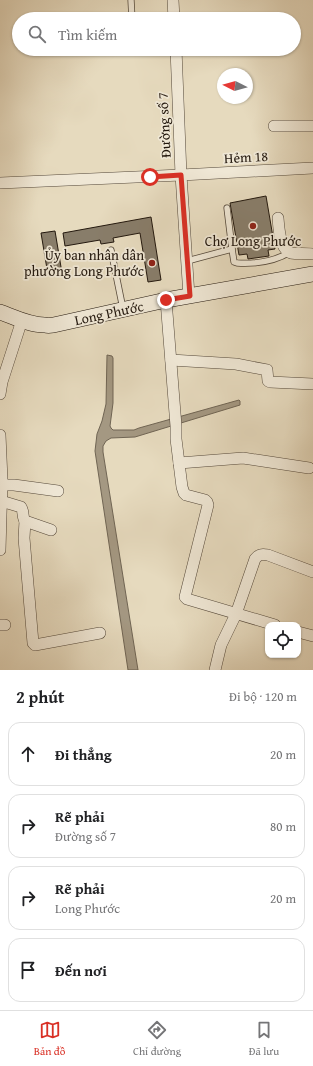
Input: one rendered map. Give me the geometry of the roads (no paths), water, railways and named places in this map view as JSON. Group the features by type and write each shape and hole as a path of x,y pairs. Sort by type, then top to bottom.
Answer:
{"street":[{"path":"173,0 174,12"},
{"name":"Đường số 7","path":"176,56 181,175 190,296"},
{"path":"274,126 313,126"},
{"name":"Hẻm 18","path":"0,183 313,168"},
{"path":"278,218 281,239 285,249 290,252 313,254"},
{"name":"Long Phước","path":"0,312 22,320 45,325 58,324 166,300 313,274"},
{"path":"166,300 176,438 182,487 186,495 205,500 208,505 185,597 187,599 265,622"},
{"path":"0,394 3,376 22,320"},
{"path":"171,360 236,364 267,370 269,382 313,384"},
{"path":"0,435 2,485 0,550"},
{"path":"179,463 244,458 309,468"},
{"path":"2,485 14,485 58,491"},
{"path":"1,501 23,509 33,644 35,645 100,633"},
{"path":"25,522 51,530"},
{"path":"214,670 221,646 236,614 255,559 259,555 268,555 313,572"},
{"path":"301,633 313,636"}],"lane":[{"path":"131,0 132,12"},
{"path":"227,208 234,262 245,264 262,262 282,257 290,252"},
{"path":"187,261 232,249"},
{"path":"111,250 123,310"}],"place":[{"name":"Chợ Long Phước","path":"253,226"},
{"name":"Ủy ban nhân dân phường Long Phước","path":"152,263"}]}
